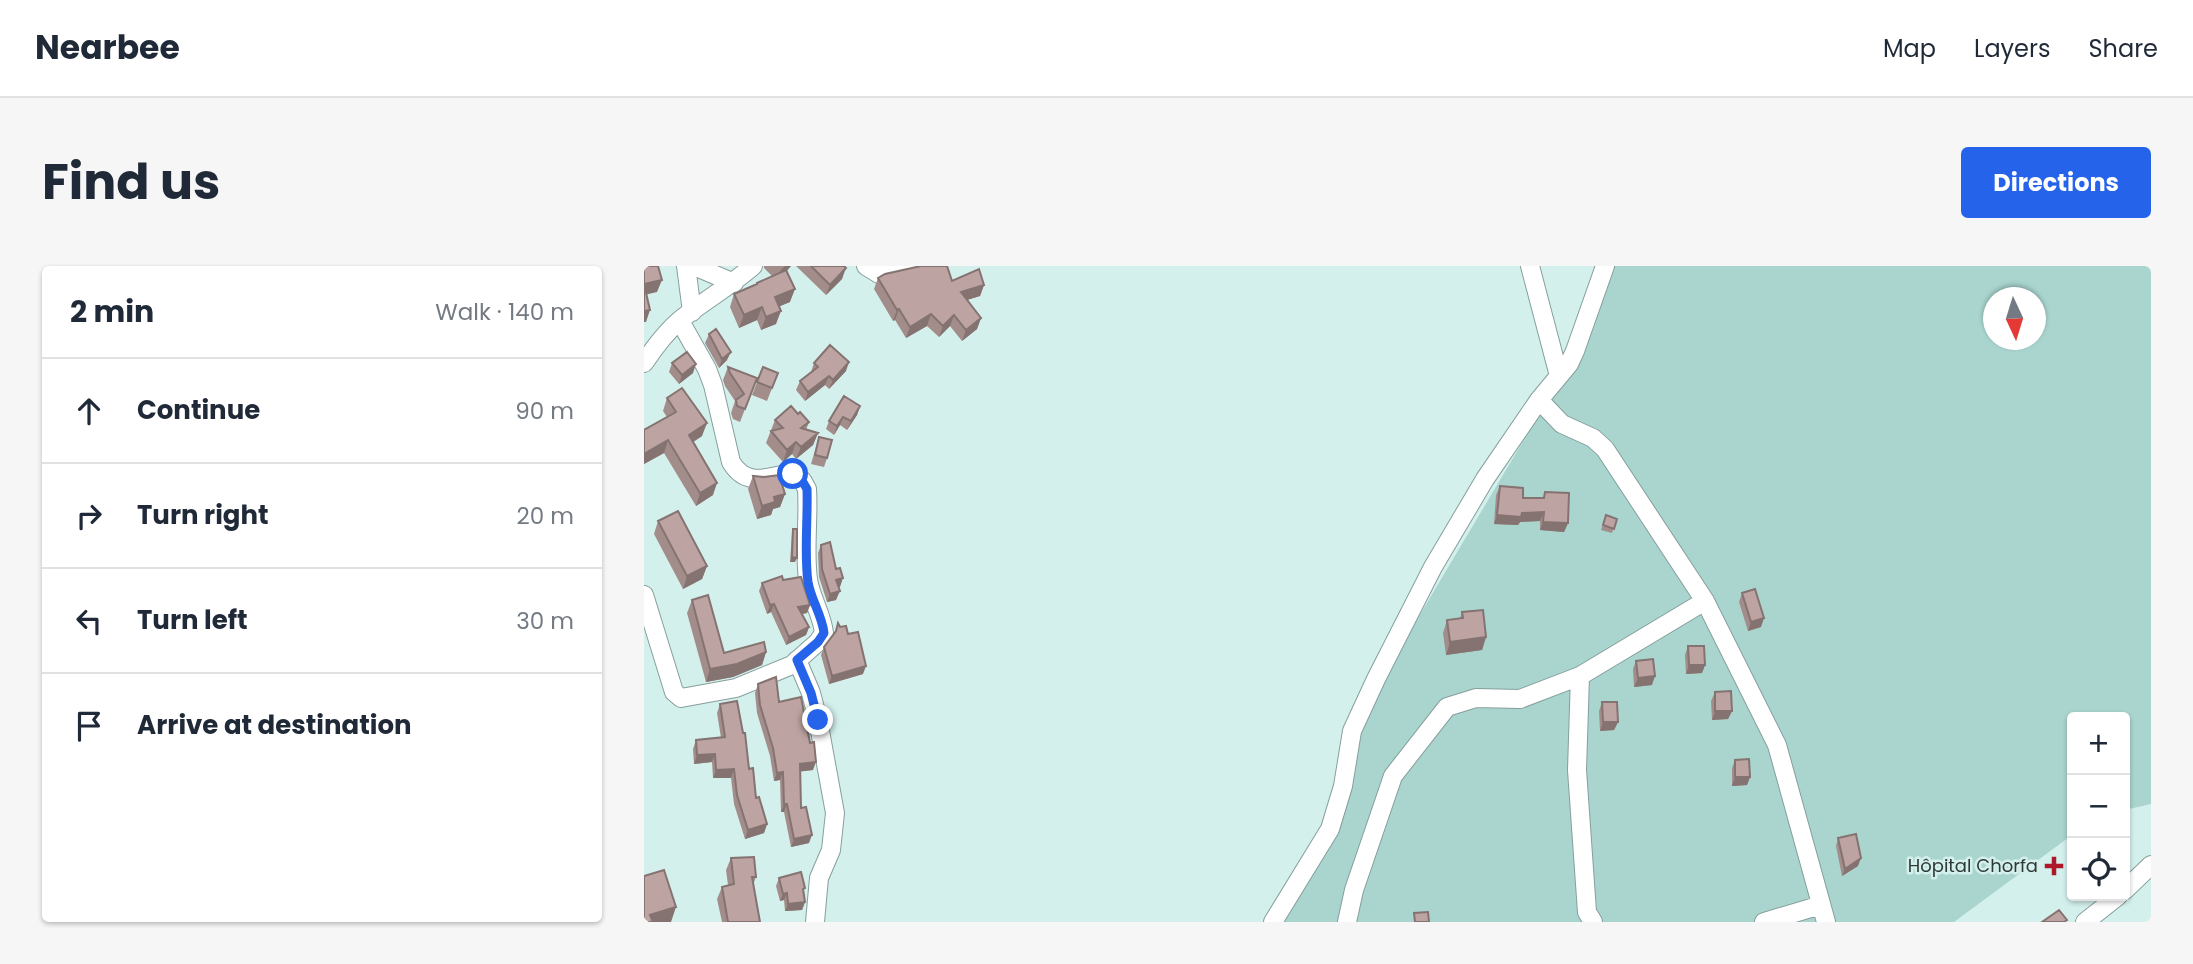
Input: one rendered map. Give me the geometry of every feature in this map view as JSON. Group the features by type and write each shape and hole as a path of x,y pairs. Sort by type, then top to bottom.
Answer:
{"street":[{"path":"644,595 674,692 681,698 736,688 792,665 818,642 824,633 808,577 807,489 801,479 793,474 752,479 738,472 732,462 713,384 686,330 686,266"},
{"path":"695,266 733,283"},
{"path":"644,363 650,341 753,266"},
{"path":"866,266 879,274 915,266"},
{"path":"1530,266 1559,376"},
{"path":"1273,922 1329,829 1343,786 1352,731 1376,679 1433,567 1485,479 1575,351 1605,266"},
{"path":"1539,400 1562,424 1593,438 1605,449 1705,601 1777,745 1823,914 1764,922"},
{"path":"1347,922 1354,890 1393,776 1447,707 1476,698 1520,699 1580,676 1705,601"},
{"path":"797,660 811,693 824,747 835,813 831,850 819,878 815,922"},
{"path":"1580,676 1577,770 1587,912 1593,922"},
{"path":"2130,885 2151,865"},
{"path":"2085,922 2112,901"}],"shaded area":[{"path":"1602,266 2151,266 2151,804 2130,809 2130,712 2067,712 2067,839 1954,922 1279,922 1343,817 1355,724 1560,379"}],"building":[{"path":"644,266 658,266 662,280 644,284"},
{"path":"811,266 844,266 846,268 830,285"},
{"path":"921,266 947,266 952,281 979,269 984,285 961,292 981,318 966,330 954,315 943,326 931,314 910,327 878,278"},
{"path":"786,270 795,289 775,297 781,311 766,317 762,307 744,315 734,294"},
{"path":"644,284 650,310 644,311"},
{"path":"716,329 731,352 722,359 709,334"},
{"path":"830,345 849,362 833,380 829,376 808,392 800,381 818,367 814,363"},
{"path":"687,352 696,364 682,375 672,363"},
{"path":"728,367 757,378 745,409 737,406 736,400 744,394"},
{"path":"763,367 778,373 772,388 757,382"},
{"path":"682,388 707,423 689,435 717,483 700,493 668,440 644,454 644,430 676,412 667,398"},
{"path":"844,396 860,406 851,421 843,417 837,426 829,421"},
{"path":"791,406 809,422 801,428 818,433 801,447 796,442 787,450 771,431 783,428 775,420"},
{"path":"819,437 832,440 827,458 815,455"},
{"path":"779,475 785,494 774,497 775,502 762,506 753,476"},
{"path":"1500,486 1523,488 1523,498 1544,498 1545,492 1569,493 1568,523 1543,522 1544,512 1522,513 1521,517 1497,515"},
{"path":"678,511 707,566 687,576 658,521"},
{"path":"1606,515 1617,519 1614,529 1603,525"},
{"path":"793,529 797,529 797,558 792,557"},
{"path":"830,542 836,569 840,568 843,578 836,580 840,591 830,594 822,569 821,545"},
{"path":"782,576 783,580 801,577 810,605 798,607 809,627 789,637 774,604 770,605 762,583"},
{"path":"1755,589 1764,618 1751,622 1742,593"},
{"path":"708,595 724,653 764,642 766,652 737,664 710,669 692,600"},
{"path":"1483,610 1486,637 1450,642 1447,620 1463,618 1462,612"},
{"path":"838,623 840,627 846,626 848,634 858,632 866,666 832,676 824,647 836,631"},
{"path":"1688,646 1704,646 1705,665 1689,665"},
{"path":"1653,659 1655,676 1638,678 1636,661"},
{"path":"776,677 779,702 801,697 810,743 814,742 816,762 800,764 801,808 806,807 812,835 794,839 787,804 784,804 783,772 777,773 773,748 760,705 758,684"},
{"path":"1731,691 1732,711 1715,711 1715,692"},
{"path":"737,701 745,733 749,769 753,768 756,798 759,797 767,824 748,830 737,795 734,769 716,770 715,754 697,755 696,740 725,737 720,704"},
{"path":"1602,702 1617,702 1618,722 1603,722"},
{"path":"1749,759 1750,777 1735,777 1735,760"},
{"path":"1856,834 1861,858 1845,869 1838,838"},
{"path":"754,857 756,877 752,877 760,922 728,922 722,887 734,884 731,858"},
{"path":"664,870 676,907 650,915 653,922 644,922 644,876"},
{"path":"801,872 805,902 788,904 787,893 783,894 779,878"},
{"path":"2059,910 2067,920 2042,922"},
{"path":"1428,912 1429,922 1415,922 1414,913"}],"place":[{"name":"Hôpital Chorfa","path":"2054,866"}],"route":[{"path":"793,474 801,479 807,489 808,577 824,633 818,642 797,660 811,693 818,720"}]}
